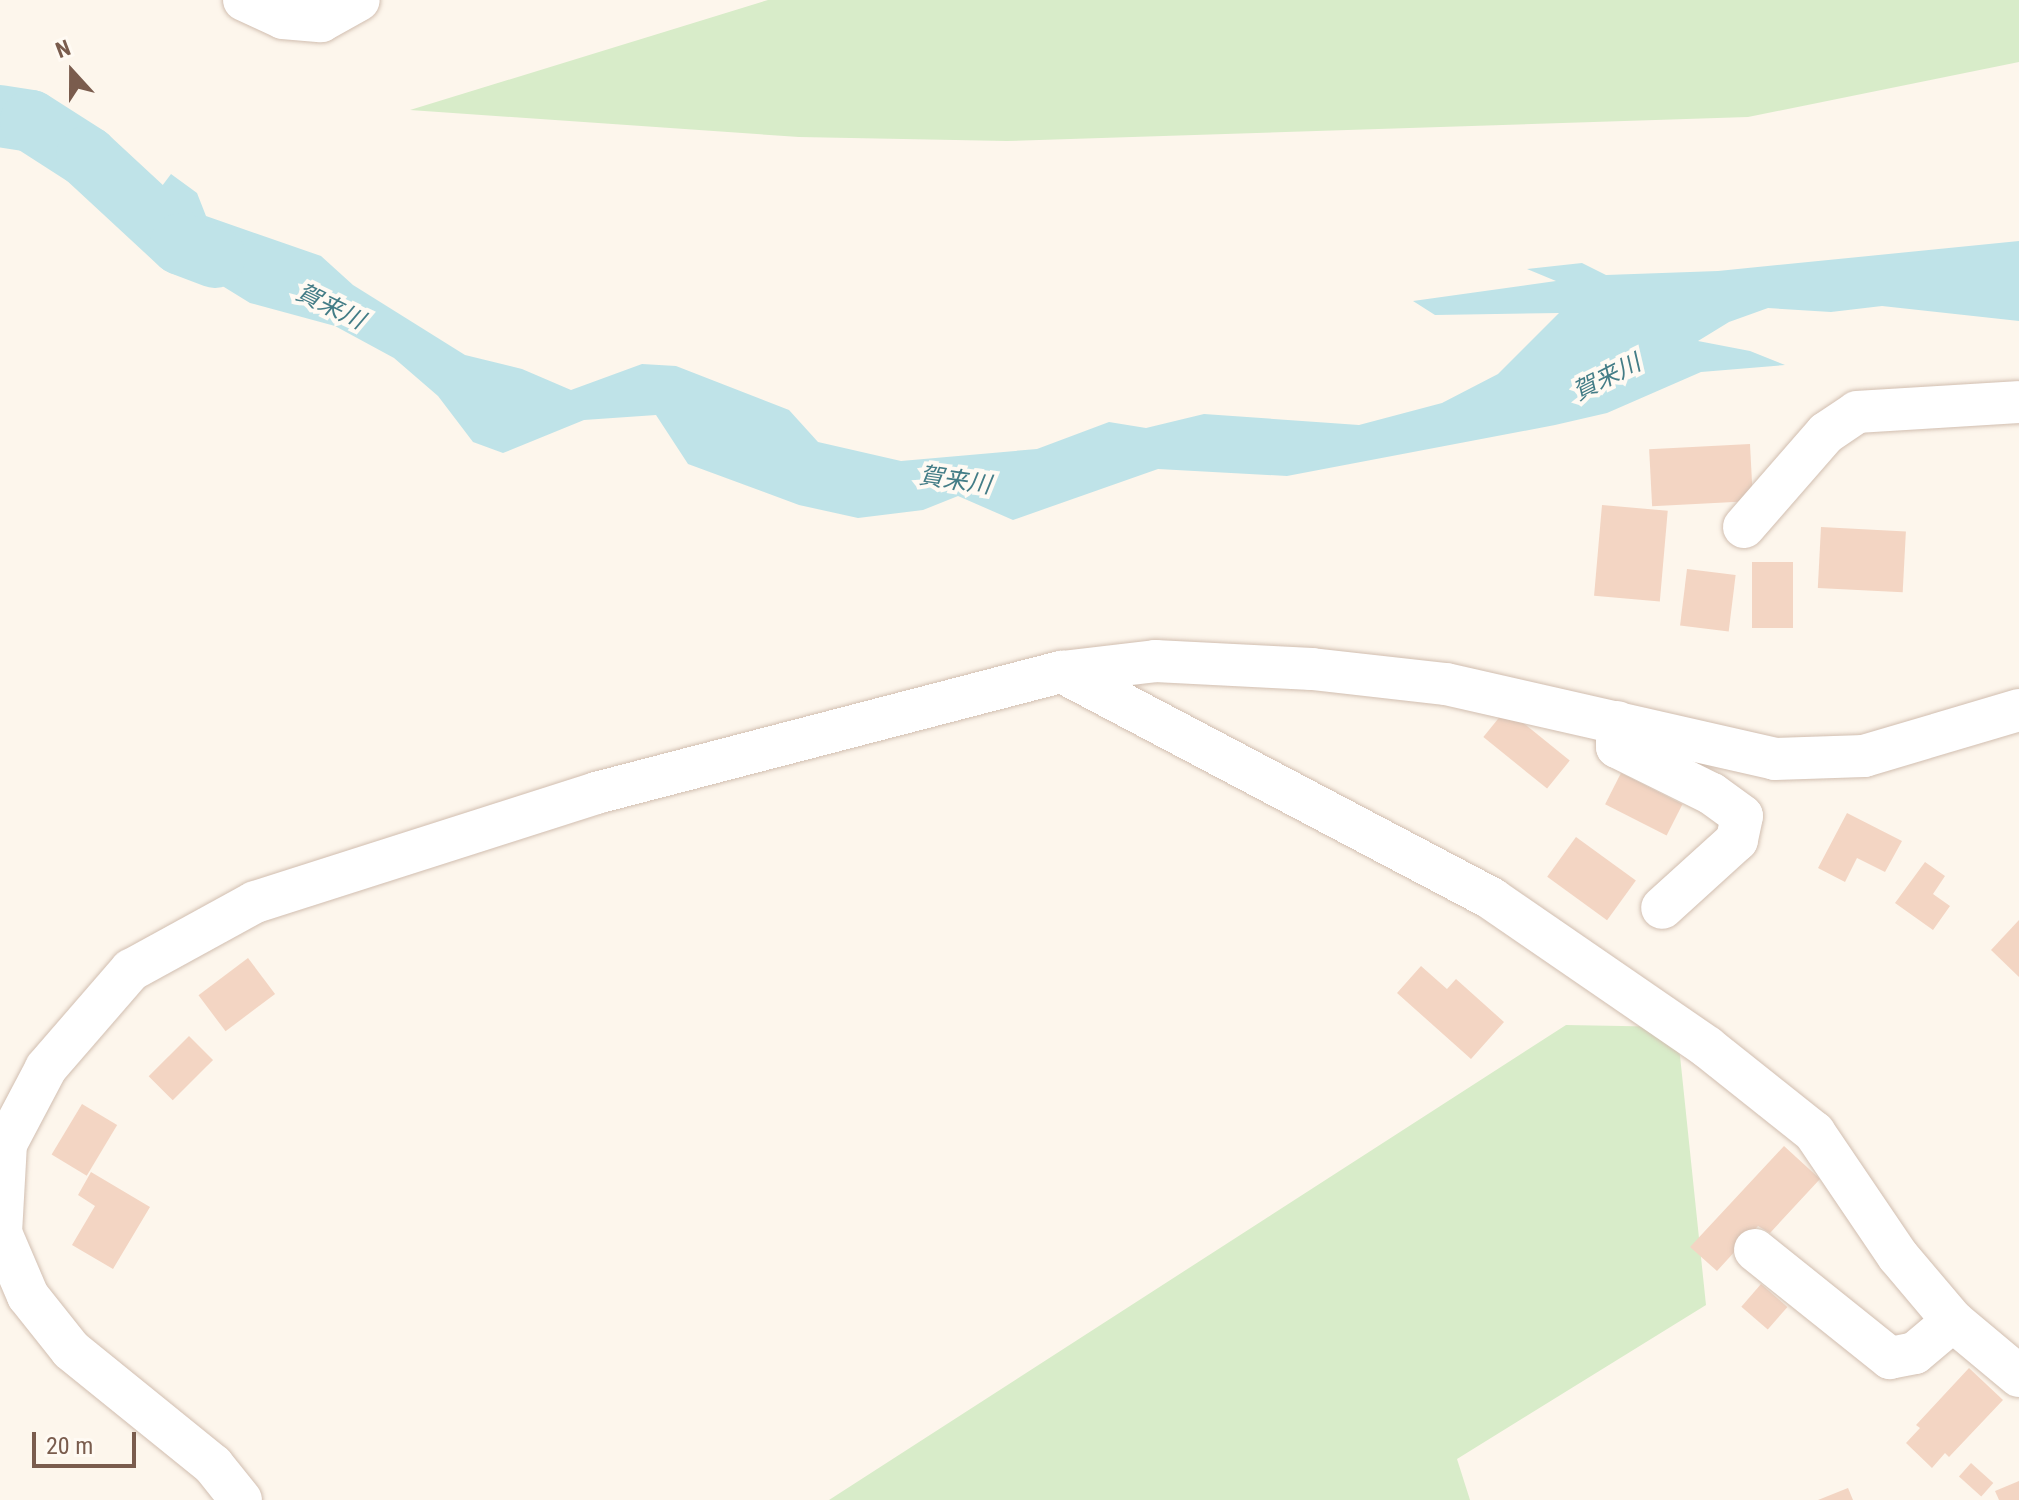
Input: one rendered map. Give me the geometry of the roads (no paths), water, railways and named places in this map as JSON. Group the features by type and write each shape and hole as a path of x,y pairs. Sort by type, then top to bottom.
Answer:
{"street":[{"path":"244,0 283,18 321,21 359,0"},
{"path":"1744,527 1826,433 1857,412 2019,402"},
{"path":"241,1500 213,1465 71,1350 28,1296 1,1233 6,1144 46,1068 131,970 255,902 596,793 1062,672 1155,661 1312,669 1446,684 1790,759 1864,756 2019,710"},
{"path":"1062,672 1492,899 1707,1047 1814,1132 1898,1256 1953,1321 2019,1376"},
{"path":"1617,722 1617,747 1712,794 1742,816 1737,840 1662,908"},
{"path":"1755,1250 1890,1358 1915,1353 1953,1321"}],"water":[{"path":"171,174 197,193 206,216 321,256 353,285 465,355 522,369 571,390 642,364 676,366 789,410 818,442 901,461 1037,449 1109,422 1146,428 1204,414 1359,425 1442,403 1498,374 1559,313 1435,315 1413,301 1556,281 1527,269 1582,263 1606,275 1718,271 2019,241 2019,321 1882,306 1831,312 1768,308 1729,322 1698,341 1750,351 1785,365 1701,372 1607,413 1555,425 1287,476 1158,469 1013,520 958,496 923,510 858,518 799,505 688,464 656,415 584,420 503,453 473,442 438,396 394,358 335,326 250,303 164,250 135,222"}],"waterway":[{"name":"賀来川","path":"0,116 31,121 87,157 181,244 215,257"}]}
